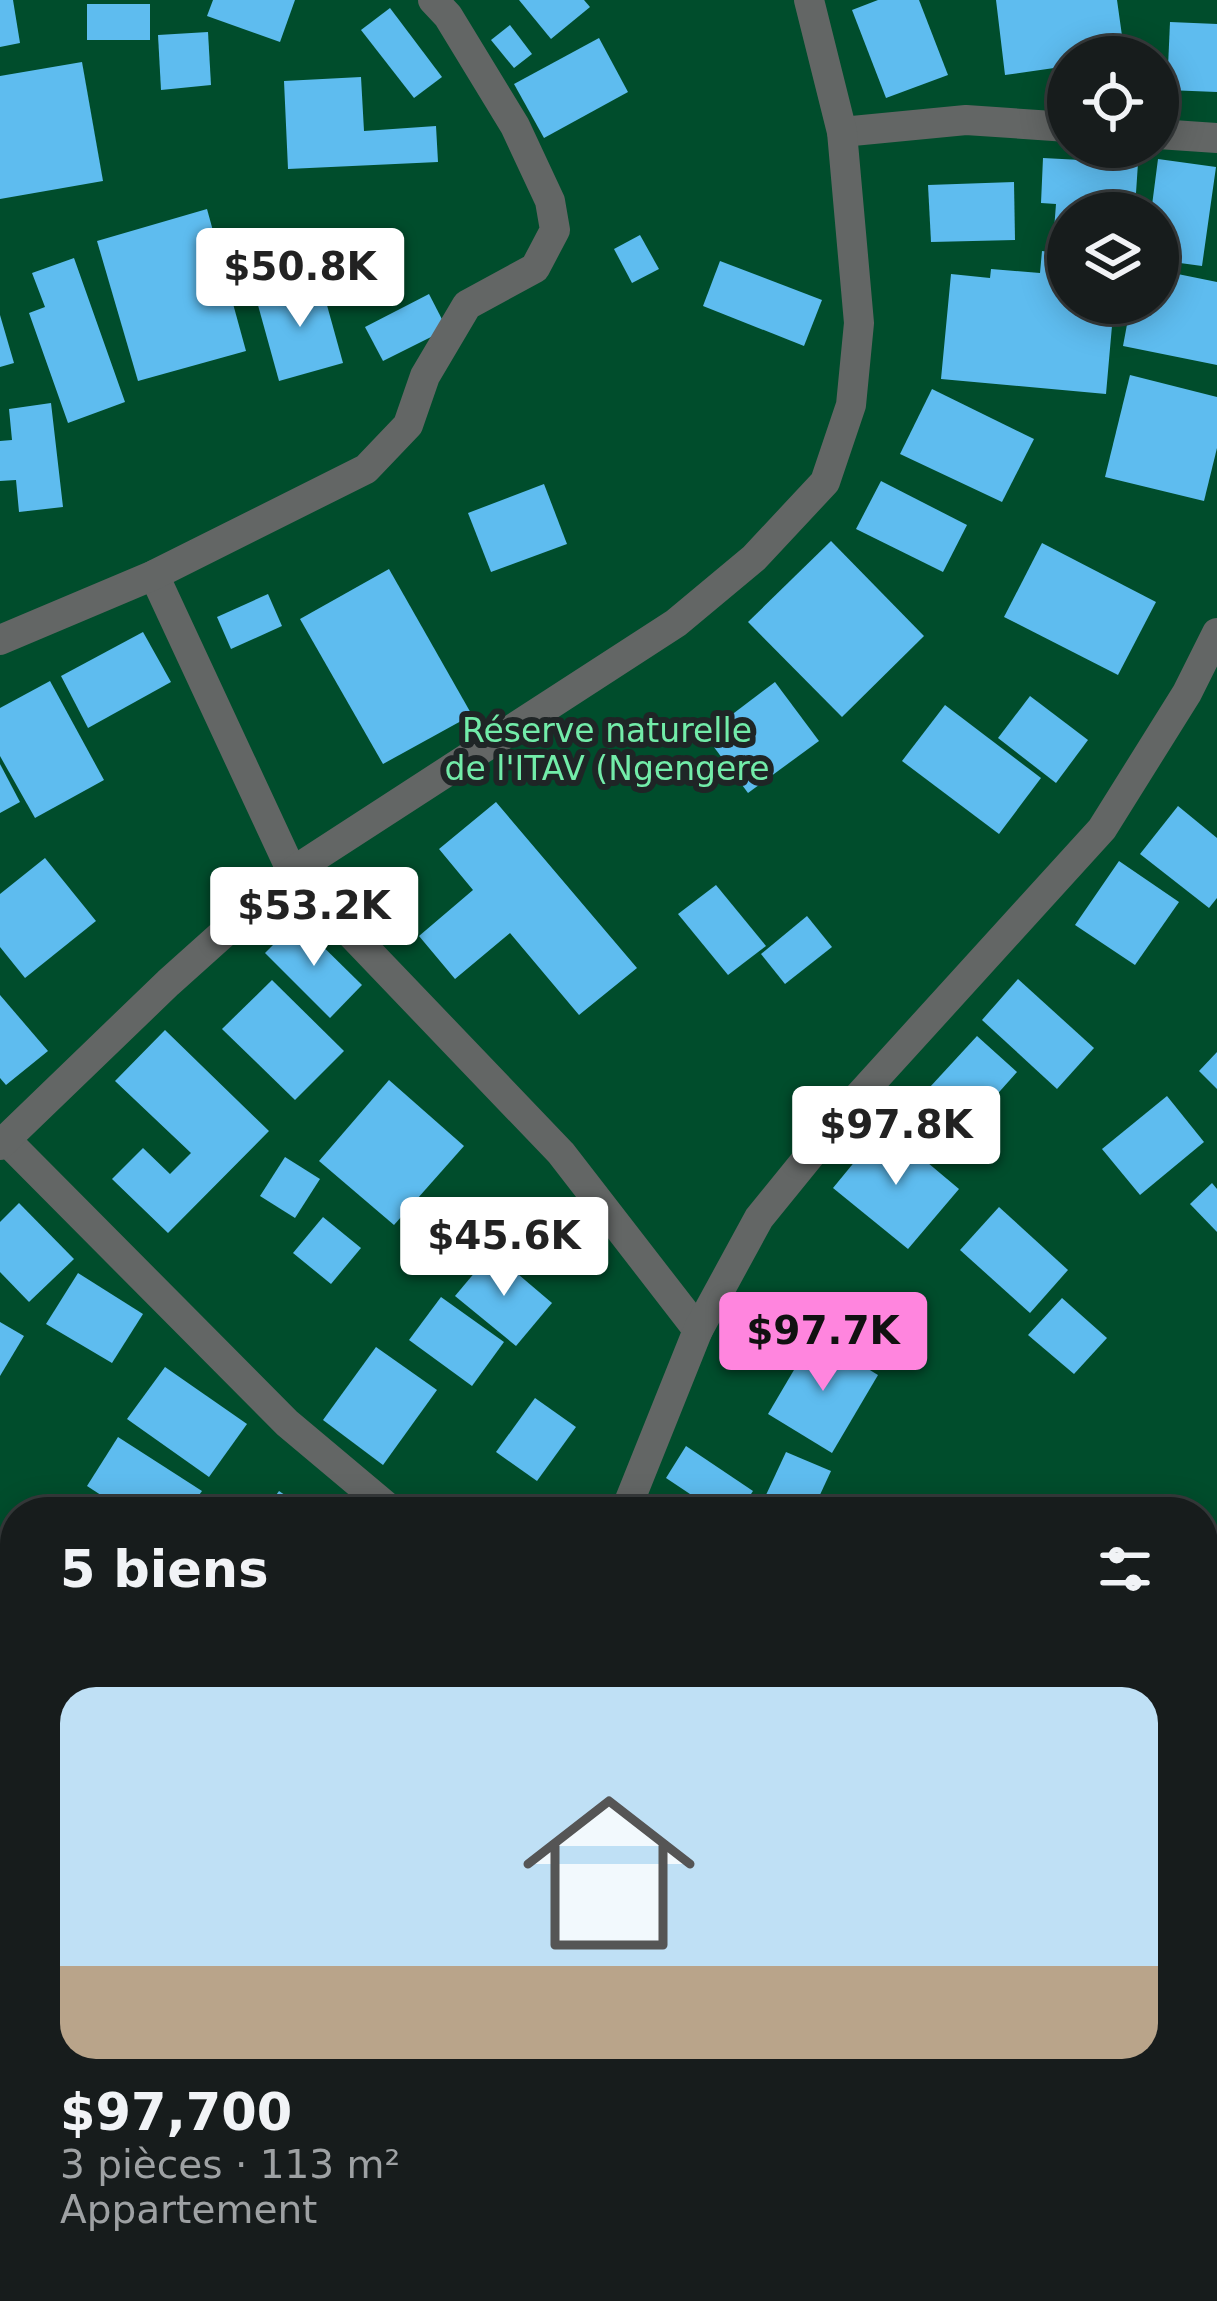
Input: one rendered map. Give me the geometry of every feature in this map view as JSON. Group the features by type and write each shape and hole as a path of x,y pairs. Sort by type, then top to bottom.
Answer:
{"street":[{"path":"0,640 154,574 367,469 408,425 425,376 467,305 535,268 555,230 550,201 515,126 448,16 433,0"},
{"path":"375,1497 287,1423 3,1142 292,872 676,623 754,559 825,482 851,406 859,322 842,132 809,0"},
{"path":"842,132 966,120 1047,126"},
{"path":"1179,135 1217,138"},
{"path":"154,574 292,872 561,1153 698,1330"},
{"path":"631,1497 698,1330 759,1218 850,1106 1102,829 1186,693 1217,633"}],"green space":[{"name":"Réserve naturelle de l'ITAV (Ngengere","path":"0,0 1217,0 1217,1497 0,1497"}],"building":[{"path":"0,0 13,0 20,43 0,47"},
{"path":"213,0 295,0 280,42 207,16"},
{"path":"519,0 584,0 590,7 551,39"},
{"path":"878,0 919,0 948,75 886,98 852,10"},
{"path":"996,0 1117,0 1122,36 1047,36 1047,69 1005,75"},
{"path":"87,4 150,4 150,40 87,40"},
{"path":"390,8 442,77 414,98 361,30"},
{"path":"1170,22 1217,24 1217,92 1179,90 1179,36 1169,36"},
{"path":"510,25 532,54 514,68 491,40"},
{"path":"208,32 211,85 161,90 158,35"},
{"path":"599,38 628,92 544,138 514,84"},
{"path":"82,62 103,181 0,199 0,76"},
{"path":"361,77 364,131 436,126 438,162 288,169 284,81"},
{"path":"1043,158 1047,158 1047,168 1138,168 1136,192 1047,192 1047,203 1041,203"},
{"path":"1179,162 1216,167 1202,266 1179,263 1179,192 1154,192 1157,168 1179,168"},
{"path":"1014,182 1015,240 931,242 928,185"},
{"path":"207,209 246,351 138,381 97,241"},
{"path":"640,235 659,269 632,283 614,249"},
{"path":"1042,251 1047,252 1047,324 1112,324 1106,394 941,379 951,274 990,278 991,269 1040,273"},
{"path":"74,258 125,402 68,423 29,313 45,307 32,273"},
{"path":"720,261 822,300 804,346 703,306"},
{"path":"1179,274 1217,282 1217,365 1123,346 1127,324 1179,324"},
{"path":"320,280 343,363 279,381 256,298"},
{"path":"429,294 447,329 383,361 365,327"},
{"path":"0,315 14,363 0,367"},
{"path":"1130,375 1217,397 1217,448 1204,501 1105,477"},
{"path":"932,389 1034,439 1002,502 900,454"},
{"path":"51,403 63,507 19,512 16,480 0,481 0,441 12,440 9,409"},
{"path":"881,481 967,525 943,572 856,529"},
{"path":"544,484 567,544 491,572 468,513"},
{"path":"831,541 924,636 842,717 748,622"},
{"path":"1042,543 1156,602 1118,675 1004,617"},
{"path":"389,569 472,715 383,764 300,619"},
{"path":"268,594 282,626 231,649 217,617"},
{"path":"143,632 171,682 88,728 61,676"},
{"path":"50,681 104,780 35,818 0,756 0,708"},
{"path":"775,682 819,741 748,793 705,735"},
{"path":"1030,696 1088,740 1056,783 998,738"},
{"path":"945,705 1041,778 999,834 902,761"},
{"path":"0,764 20,802 0,813"},
{"path":"496,802 637,968 579,1015 510,933 455,979 419,936 473,890 439,849"},
{"path":"1178,806 1217,838 1217,898 1209,908 1140,854"},
{"path":"45,858 96,921 25,978 0,947 0,894"},
{"path":"1119,861 1179,902 1135,965 1075,925"},
{"path":"716,885 766,946 728,975 678,914"},
{"path":"807,916 832,947 785,984 761,954"},
{"path":"297,921 362,985 330,1018 265,953"},
{"path":"1018,979 1094,1048 1057,1089 982,1020"},
{"path":"272,980 344,1051 295,1100 222,1029"},
{"path":"0,995 48,1051 6,1085 0,1078"},
{"path":"165,1030 269,1131 168,1233 112,1179 143,1148 170,1174 191,1153 115,1081"},
{"path":"977,1036 1017,1072 959,1137 918,1100"},
{"path":"1217,1052 1217,1089 1199,1071"},
{"path":"389,1080 464,1146 394,1225 319,1161"},
{"path":"1167,1096 1204,1142 1140,1195 1102,1149"},
{"path":"884,1126 959,1189 908,1249 833,1188"},
{"path":"285,1157 320,1179 295,1218 260,1196"},
{"path":"1212,1183 1217,1189 1217,1232 1190,1204"},
{"path":"19,1203 74,1259 29,1302 0,1272 0,1222"},
{"path":"999,1207 1068,1270 1030,1313 960,1250"},
{"path":"512,1214 536,1238 515,1258 491,1234"},
{"path":"323,1217 361,1248 331,1284 293,1253"},
{"path":"492,1252 552,1303 516,1346 455,1296"},
{"path":"78,1273 143,1314 112,1363 46,1324"},
{"path":"441,1297 504,1342 472,1386 409,1340"},
{"path":"1062,1298 1107,1338 1074,1374 1028,1335"},
{"path":"0,1322 24,1336 0,1376"},
{"path":"814,1336 878,1375 832,1453 768,1414"},
{"path":"376,1347 437,1390 383,1465 323,1420"},
{"path":"165,1367 247,1424 209,1477 127,1419"},
{"path":"535,1398 576,1427 537,1481 496,1452"},
{"path":"118,1437 202,1491 198,1497 104,1497 87,1486"},
{"path":"686,1446 753,1491 749,1497 694,1497 666,1478"},
{"path":"786,1452 831,1471 819,1497 765,1497"}]}
